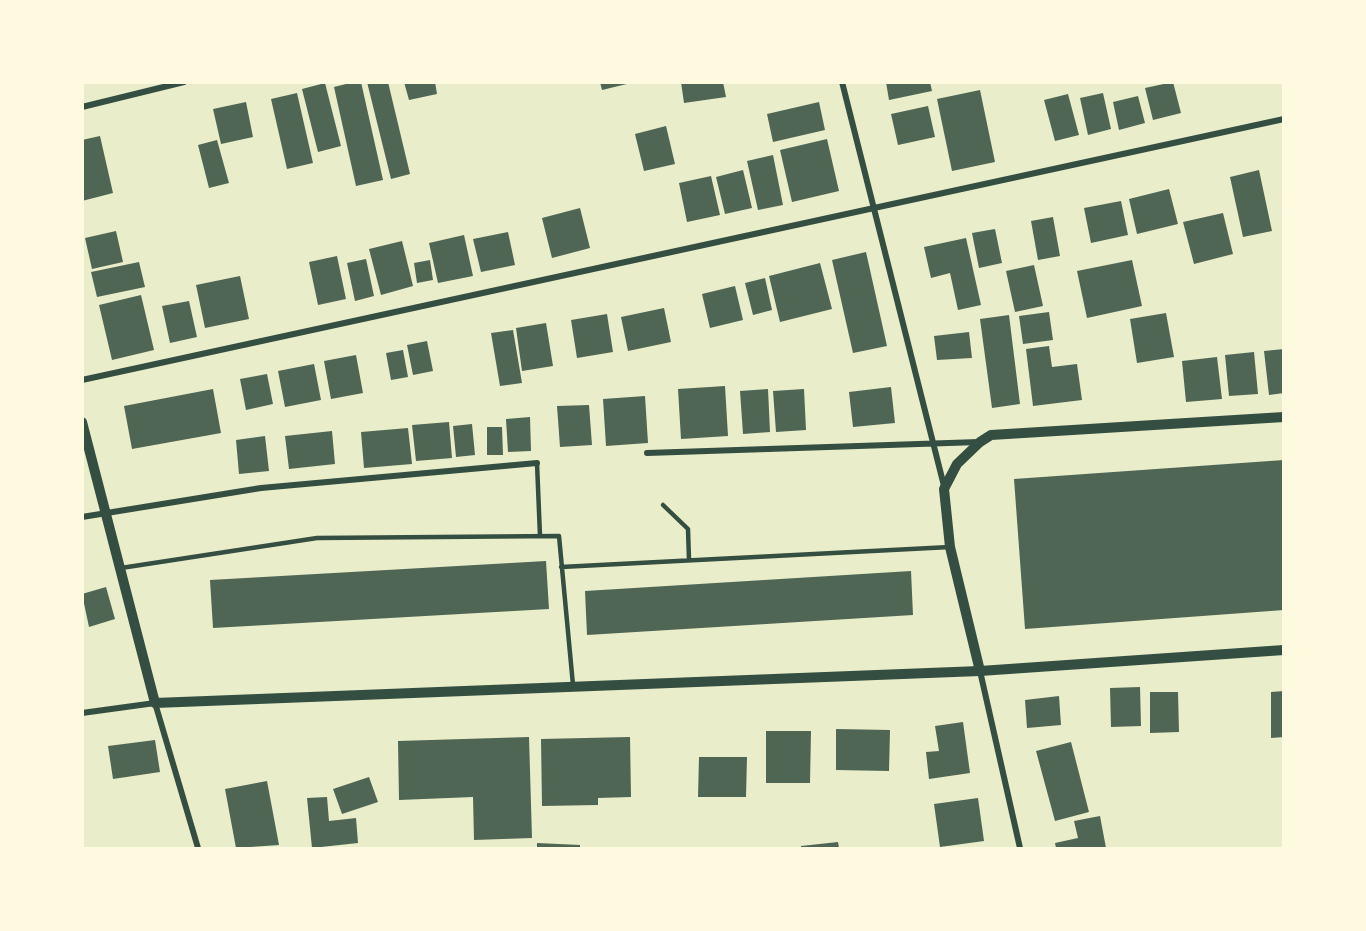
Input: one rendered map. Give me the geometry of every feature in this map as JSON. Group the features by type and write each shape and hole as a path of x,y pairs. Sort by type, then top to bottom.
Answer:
{"street":[{"path":"82,108 184,82"},
{"path":"842,82 934,443 944,489 950,548 1020,849"},
{"path":"82,380 1284,119"},
{"path":"944,489 957,464 980,442 991,435 1284,417"},
{"path":"82,422 155,703 198,849"},
{"path":"647,453 980,442"},
{"path":"82,517 261,488 537,463"},
{"path":"82,713 155,703 980,671 1284,650"}],"lane":[{"path":"537,463 540,536"},
{"path":"663,505 688,529 689,560"},
{"path":"121,568 317,538 559,536 573,685"},
{"path":"561,567 950,548"}],"building":[{"path":"361,82 383,180 356,186 334,87"},
{"path":"367,82 388,82 410,174 391,179"},
{"path":"404,82 435,82 437,94 409,100"},
{"path":"600,82 630,82 631,83 602,90"},
{"path":"681,82 723,82 726,97 684,103"},
{"path":"886,82 930,82 932,91 889,100"},
{"path":"1173,82 1181,113 1153,120 1145,88"},
{"path":"325,83 341,146 318,152 302,89"},
{"path":"980,90 995,162 952,171 937,99"},
{"path":"297,93 313,163 287,169 271,99"},
{"path":"1103,93 1111,129 1088,135 1080,98"},
{"path":"1068,94 1079,135 1055,141 1044,100"},
{"path":"1138,96 1145,123 1119,130 1113,102"},
{"path":"246,102 253,137 221,144 213,109"},
{"path":"819,102 825,130 773,142 767,114"},
{"path":"928,106 935,137 898,145 891,114"},
{"path":"666,126 675,164 644,171 635,134"},
{"path":"100,136 113,193 82,201 82,140"},
{"path":"827,139 839,191 792,202 780,150"},
{"path":"217,140 229,183 209,188 198,145"},
{"path":"773,155 783,205 758,210 747,161"},
{"path":"743,170 752,208 725,214 716,177"},
{"path":"1259,170 1272,231 1243,237 1230,177"},
{"path":"711,176 720,215 687,222 679,183"},
{"path":"1169,189 1178,224 1137,234 1129,199"},
{"path":"1121,201 1128,235 1091,243 1084,208"},
{"path":"580,208 590,248 552,258 542,218"},
{"path":"1223,213 1233,254 1194,264 1183,222"},
{"path":"1053,217 1060,256 1038,260 1031,221"},
{"path":"995,229 1002,263 979,268 972,233"},
{"path":"116,231 123,262 92,269 85,238"},
{"path":"508,232 515,265 481,272 473,239"},
{"path":"464,235 473,276 438,283 429,243"},
{"path":"966,238 981,305 958,310 950,273 931,278 924,247"},
{"path":"402,241 413,286 381,295 369,249"},
{"path":"866,252 887,346 853,353 832,260"},
{"path":"337,256 346,299 318,305 309,262"},
{"path":"366,259 374,296 355,301 347,263"},
{"path":"430,260 433,280 417,283 414,263"},
{"path":"1132,260 1142,306 1087,318 1077,271"},
{"path":"139,262 145,287 97,297 91,272"},
{"path":"820,263 832,309 780,322 769,276"},
{"path":"1034,265 1043,306 1015,312 1006,271"},
{"path":"240,276 249,319 205,328 196,285"},
{"path":"765,278 772,310 753,315 745,283"},
{"path":"735,286 743,320 710,328 702,294"},
{"path":"141,295 154,350 112,360 99,305"},
{"path":"189,301 197,337 170,343 162,306"},
{"path":"664,308 671,342 628,351 621,317"},
{"path":"1049,312 1053,340 1023,344 1019,316"},
{"path":"1166,313 1174,357 1137,363 1130,319"},
{"path":"607,314 613,352 577,358 571,320"},
{"path":"1009,315 1020,404 992,408 980,319"},
{"path":"546,323 553,366 522,371 516,328"},
{"path":"513,330 522,383 500,386 491,333"},
{"path":"969,332 972,358 937,360 934,336"},
{"path":"427,341 433,371 413,375 407,345"},
{"path":"1049,346 1052,367 1077,364 1082,400 1033,406 1026,349"},
{"path":"1284,349 1284,393 1269,395 1264,351"},
{"path":"403,350 408,377 391,380 386,353"},
{"path":"1254,352 1258,394 1229,396 1225,355"},
{"path":"356,355 363,393 331,399 324,361"},
{"path":"1217,357 1222,399 1186,402 1182,361"},
{"path":"314,364 321,400 285,407 278,371"},
{"path":"267,374 273,404 246,410 240,379"},
{"path":"725,386 728,436 681,439 678,389"},
{"path":"891,387 895,423 853,427 849,392"},
{"path":"213,389 221,433 132,449 124,406"},
{"path":"768,389 770,432 743,434 740,391"},
{"path":"804,389 806,430 776,432 773,391"},
{"path":"645,396 648,443 606,446 603,399"},
{"path":"589,405 592,445 560,447 557,406"},
{"path":"530,417 531,451 508,452 506,419"},
{"path":"449,422 452,458 416,461 412,425"},
{"path":"472,424 475,455 456,457 453,426"},
{"path":"487,427 502,427 503,455 487,455"},
{"path":"408,428 412,464 364,468 361,432"},
{"path":"332,431 335,464 289,469 285,436"},
{"path":"265,436 269,471 239,474 236,440"},
{"path":"1284,460 1284,610 1025,629 1014,479"},
{"path":"546,561 549,609 213,628 210,580"},
{"path":"911,571 913,615 587,635 585,591"},
{"path":"106,587 115,619 89,627 82,594"},
{"path":"1140,687 1141,726 1111,727 1110,688"},
{"path":"1284,691 1284,737 1271,738 1271,692"},
{"path":"1150,692 1178,692 1179,732 1150,733"},
{"path":"1059,696 1061,725 1027,728 1025,700"},
{"path":"963,722 970,773 929,779 926,752 939,751 935,726"},
{"path":"836,729 890,730 889,771 836,770"},
{"path":"766,731 811,731 810,783 766,783"},
{"path":"529,737 532,838 474,840 473,797 399,800 398,741"},
{"path":"630,737 631,797 598,798 598,805 542,806 541,739"},
{"path":"155,740 160,772 113,779 108,746"},
{"path":"1071,742 1089,812 1055,821 1036,751"},
{"path":"699,757 747,757 746,797 698,797"},
{"path":"369,777 378,802 342,814 333,789"},
{"path":"267,781 279,845 236,848 225,789"},
{"path":"327,797 329,821 356,818 358,843 312,848 307,798"},
{"path":"978,798 984,841 940,847 934,804"},
{"path":"1100,816 1106,848 1056,848 1055,843 1078,838 1074,821"},
{"path":"838,842 839,848 801,848 801,846"},
{"path":"537,843 580,845 580,848 537,848"}]}
